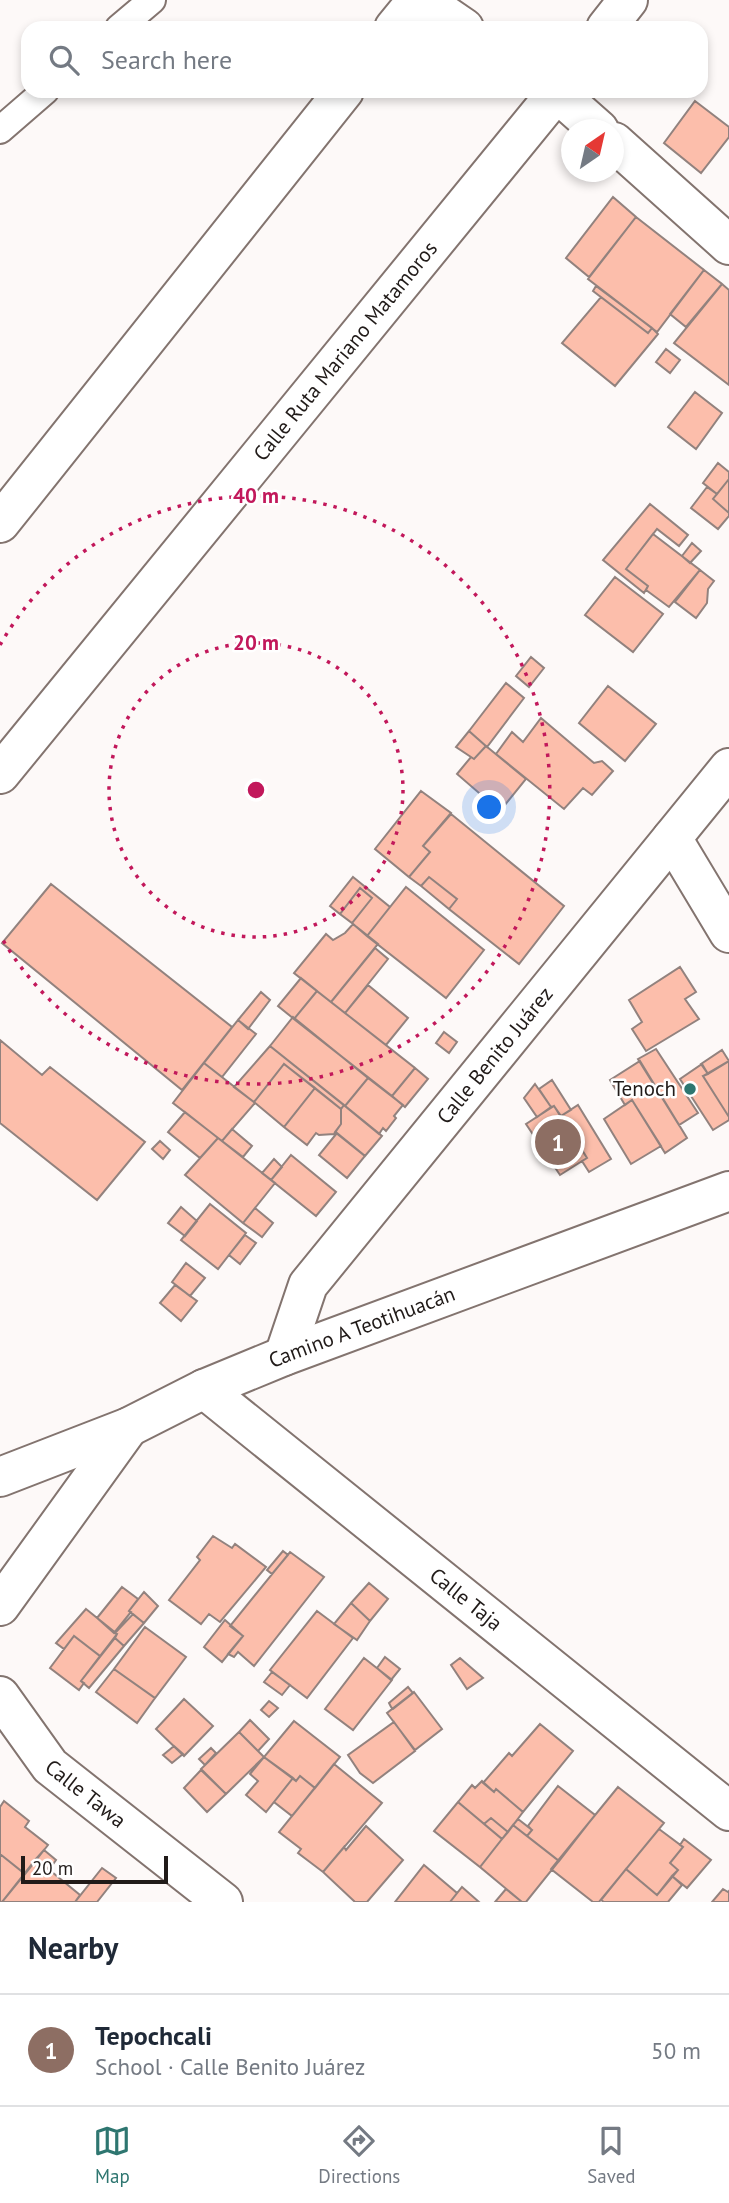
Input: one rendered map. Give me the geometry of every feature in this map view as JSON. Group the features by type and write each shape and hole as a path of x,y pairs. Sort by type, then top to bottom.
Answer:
{"street":[{"path":"400,21 417,0"},
{"path":"423,0 454,21"},
{"path":"612,21 628,0"},
{"path":"0,523 338,98"},
{"name":"Calle Ruta Mariano Matamoros","path":"0,774 551,98"},
{"path":"565,98 587,119"},
{"path":"624,151 729,244"},
{"name":"Calle Benito Juárez","path":"284,1356 308,1285 729,768"},
{"path":"672,838 729,933"},
{"name":"Camino A Teotihuacán","path":"0,1477 129,1427 204,1389 284,1356 729,1191"},
{"name":"Calle Taja","path":"204,1389 729,1811"},
{"path":"0,1606 129,1427"},
{"name":"Calle Tawa","path":"0,1696 50,1766 223,1902"}],"lane":[{"path":"127,21 152,0"},
{"path":"0,130 37,98"}],"building":[{"path":"695,101 729,127 729,137 701,173 664,143"},
{"path":"613,197 636,217 589,277 566,258"},
{"path":"636,217 704,270 657,332 588,279"},
{"path":"704,270 722,284 686,327 670,314"},
{"path":"722,284 729,290 729,385 674,343"},
{"path":"596,286 652,328 648,333 593,291"},
{"path":"601,297 648,333 652,328 658,334 615,386 562,343"},
{"path":"666,349 680,360 670,373 656,362"},
{"path":"695,392 722,413 696,449 668,427"},
{"path":"718,463 729,472 729,479 717,494 703,483"},
{"path":"729,479 729,513 713,499"},
{"path":"707,487 717,494 713,499 729,513 718,529 691,508"},
{"path":"650,504 688,535 679,546 657,529 626,569 648,586 644,593 603,560"},
{"path":"653,534 700,570 669,607 646,590 648,586 626,569"},
{"path":"692,543 701,551 690,563 682,556"},
{"path":"700,570 714,581 708,589 707,603 696,618 675,602"},
{"path":"615,577 663,614 633,652 585,615"},
{"path":"531,657 544,668 529,687 516,676"},
{"path":"506,683 524,698 487,747 469,731"},
{"path":"608,686 656,724 625,761 579,723"},
{"path":"541,718 594,763 602,761 613,771 592,795 583,788 564,809 496,754 512,732 523,742"},
{"path":"469,731 486,746 474,759 456,747"},
{"path":"486,746 526,779 500,811 457,774 471,757 474,759"},
{"path":"421,791 451,813 423,846 430,852 409,877 375,849"},
{"path":"451,814 564,906 519,964 449,909 457,899 429,877 421,886 409,877 430,852 423,846"},
{"path":"353,877 390,907 367,936 352,923 372,898 360,888 340,914 330,906"},
{"path":"429,877 457,899 449,909 421,886"},
{"path":"51,884 232,1027 182,1090 2,943"},
{"path":"406,887 484,950 446,998 367,936"},
{"path":"360,888 372,898 352,923 340,914"},
{"path":"353,924 378,944 331,1002 294,973 326,934 333,940"},
{"path":"375,948 388,959 345,1013 331,1002"},
{"path":"680,967 696,992 685,999 699,1019 646,1051 632,1029 642,1022 629,1000"},
{"path":"301,978 317,991 294,1019 278,1006"},
{"path":"368,985 408,1018 386,1045 345,1013"},
{"path":"317,991 415,1068 392,1096 294,1019"},
{"path":"261,992 270,1000 248,1029 238,1020"},
{"path":"293,1017 368,1078 345,1106 270,1046"},
{"path":"238,1020 256,1034 222,1077 204,1063"},
{"path":"444,1032 457,1042 449,1053 436,1043"},
{"path":"0,1040 42,1075 50,1067 145,1142 97,1200 0,1123"},
{"path":"270,1046 344,1105 341,1109 284,1064 254,1102 234,1087"},
{"path":"656,1049 698,1113 679,1125 638,1059"},
{"path":"722,1050 729,1061 708,1074 701,1064"},
{"path":"640,1061 687,1138 665,1153 632,1100 625,1105 610,1080"},
{"path":"729,1061 729,1117 703,1076"},
{"path":"204,1063 255,1103 222,1141 173,1103"},
{"path":"284,1064 315,1088 284,1127 254,1102"},
{"path":"702,1064 708,1074 703,1076 729,1117 729,1120 713,1130 680,1079"},
{"path":"415,1068 428,1079 405,1107 392,1096"},
{"path":"368,1078 403,1105 386,1131 383,1128 379,1134 345,1106"},
{"path":"552,1080 571,1110 561,1116 539,1089"},
{"path":"535,1084 551,1107 537,1117 524,1098"},
{"path":"315,1088 341,1109 341,1124 334,1134 316,1133 307,1145 284,1127"},
{"path":"632,1100 661,1146 631,1164 604,1119"},
{"path":"344,1105 382,1136 365,1156 335,1132 341,1124 341,1109"},
{"path":"578,1105 611,1159 589,1172 582,1161 587,1158 561,1116"},
{"path":"554,1106 587,1158 560,1175 526,1124"},
{"path":"185,1112 218,1138 200,1158 168,1132"},
{"path":"232,1129 252,1146 243,1157 222,1141"},
{"path":"337,1133 365,1156 347,1178 319,1155"},
{"path":"218,1138 275,1183 243,1223 185,1175"},
{"path":"160,1141 170,1150 163,1159 152,1149"},
{"path":"291,1155 336,1192 316,1216 271,1180"},
{"path":"274,1159 282,1167 271,1180 262,1173"},
{"path":"210,1204 246,1233 218,1269 181,1240"},
{"path":"181,1207 197,1221 185,1236 168,1223"},
{"path":"255,1208 273,1223 262,1237 243,1223"},
{"path":"245,1235 256,1243 240,1264 229,1255"},
{"path":"186,1263 205,1278 190,1296 172,1282"},
{"path":"175,1285 197,1301 181,1321 160,1303"},
{"path":"213,1536 232,1548 235,1544 266,1567 220,1622 209,1614 201,1624 169,1600 200,1560 197,1557"},
{"path":"283,1551 288,1555 272,1574 267,1570"},
{"path":"290,1552 324,1577 254,1666 238,1652 234,1657 228,1654 243,1636 230,1626"},
{"path":"369,1583 388,1599 370,1621 351,1603"},
{"path":"122,1587 138,1599 114,1633 97,1618"},
{"path":"144,1592 158,1606 144,1623 129,1611"},
{"path":"351,1603 370,1621 357,1640 334,1624"},
{"path":"86,1609 117,1634 100,1656 74,1636 64,1649 56,1643"},
{"path":"317,1611 353,1638 307,1698 270,1670"},
{"path":"133,1614 144,1623 124,1646 115,1638 115,1633"},
{"path":"225,1620 243,1636 222,1662 204,1647"},
{"path":"145,1627 186,1657 155,1698 114,1669"},
{"path":"74,1636 100,1656 81,1681 84,1683 79,1690 50,1668"},
{"path":"115,1638 124,1646 89,1688 81,1681"},
{"path":"385,1657 400,1669 391,1680 377,1668"},
{"path":"364,1658 392,1680 353,1730 325,1709"},
{"path":"460,1658 483,1678 467,1689 451,1665"},
{"path":"114,1669 155,1698 137,1723 96,1692"},
{"path":"272,1672 290,1685 282,1695 264,1682"},
{"path":"408,1687 413,1693 393,1709 389,1703"},
{"path":"414,1692 442,1729 415,1750 387,1713"},
{"path":"184,1699 213,1726 184,1756 156,1729"},
{"path":"269,1701 278,1708 269,1717 261,1710"},
{"path":"250,1720 269,1739 258,1751 239,1732"},
{"path":"294,1721 340,1757 315,1788 300,1776 296,1781 264,1757"},
{"path":"394,1722 415,1751 373,1783 360,1773 348,1755"},
{"path":"540,1724 573,1751 523,1812 496,1789 494,1792 483,1783 509,1753 512,1756"},
{"path":"239,1732 264,1757 226,1794 201,1769"},
{"path":"174,1746 183,1754 172,1763 163,1755"},
{"path":"211,1748 216,1753 205,1765 199,1759"},
{"path":"264,1757 293,1778 266,1812 246,1795 258,1781 250,1774"},
{"path":"334,1764 382,1803 323,1872 298,1853 301,1849 279,1832"},
{"path":"201,1770 226,1794 207,1812 184,1788"},
{"path":"300,1776 315,1788 292,1816 274,1802 293,1778 296,1781"},
{"path":"482,1781 523,1812 508,1832 491,1818 484,1824 458,1802 472,1785 475,1788"},
{"path":"558,1786 595,1815 559,1861 527,1836 532,1830 528,1826"},
{"path":"618,1787 664,1823 599,1902 593,1902 551,1869"},
{"path":"4,1801 29,1821 25,1827 48,1845 25,1874 0,1854 0,1807"},
{"path":"458,1802 502,1839 480,1867 434,1831"},
{"path":"491,1818 508,1832 502,1839 484,1824"},
{"path":"518,1819 532,1830 527,1836 513,1825"},
{"path":"513,1825 559,1861 526,1902 522,1902 480,1867"},
{"path":"366,1826 403,1860 367,1902 355,1902 323,1872"},
{"path":"659,1829 683,1847 670,1863 678,1870 657,1895 626,1869"},
{"path":"684,1839 711,1860 687,1888 672,1876 678,1870 670,1863 683,1847 680,1845"},
{"path":"44,1850 56,1860 49,1870 36,1859"},
{"path":"0,1854 25,1874 2,1902 0,1902"},
{"path":"36,1859 80,1895 75,1902 2,1902"},
{"path":"424,1865 457,1893 450,1902 395,1902"},
{"path":"102,1868 116,1878 97,1902 75,1902"},
{"path":"626,1869 657,1895 672,1876 682,1885 668,1902 601,1900"},
{"path":"462,1887 479,1902 450,1902"},
{"path":"506,1889 522,1902 495,1902"},
{"path":"723,1889 729,1891 729,1902 712,1902"}],"place":[{"name":"Tenoch","path":"690,1089"},
{"name":"Tepochcali","path":"558,1142"}]}
